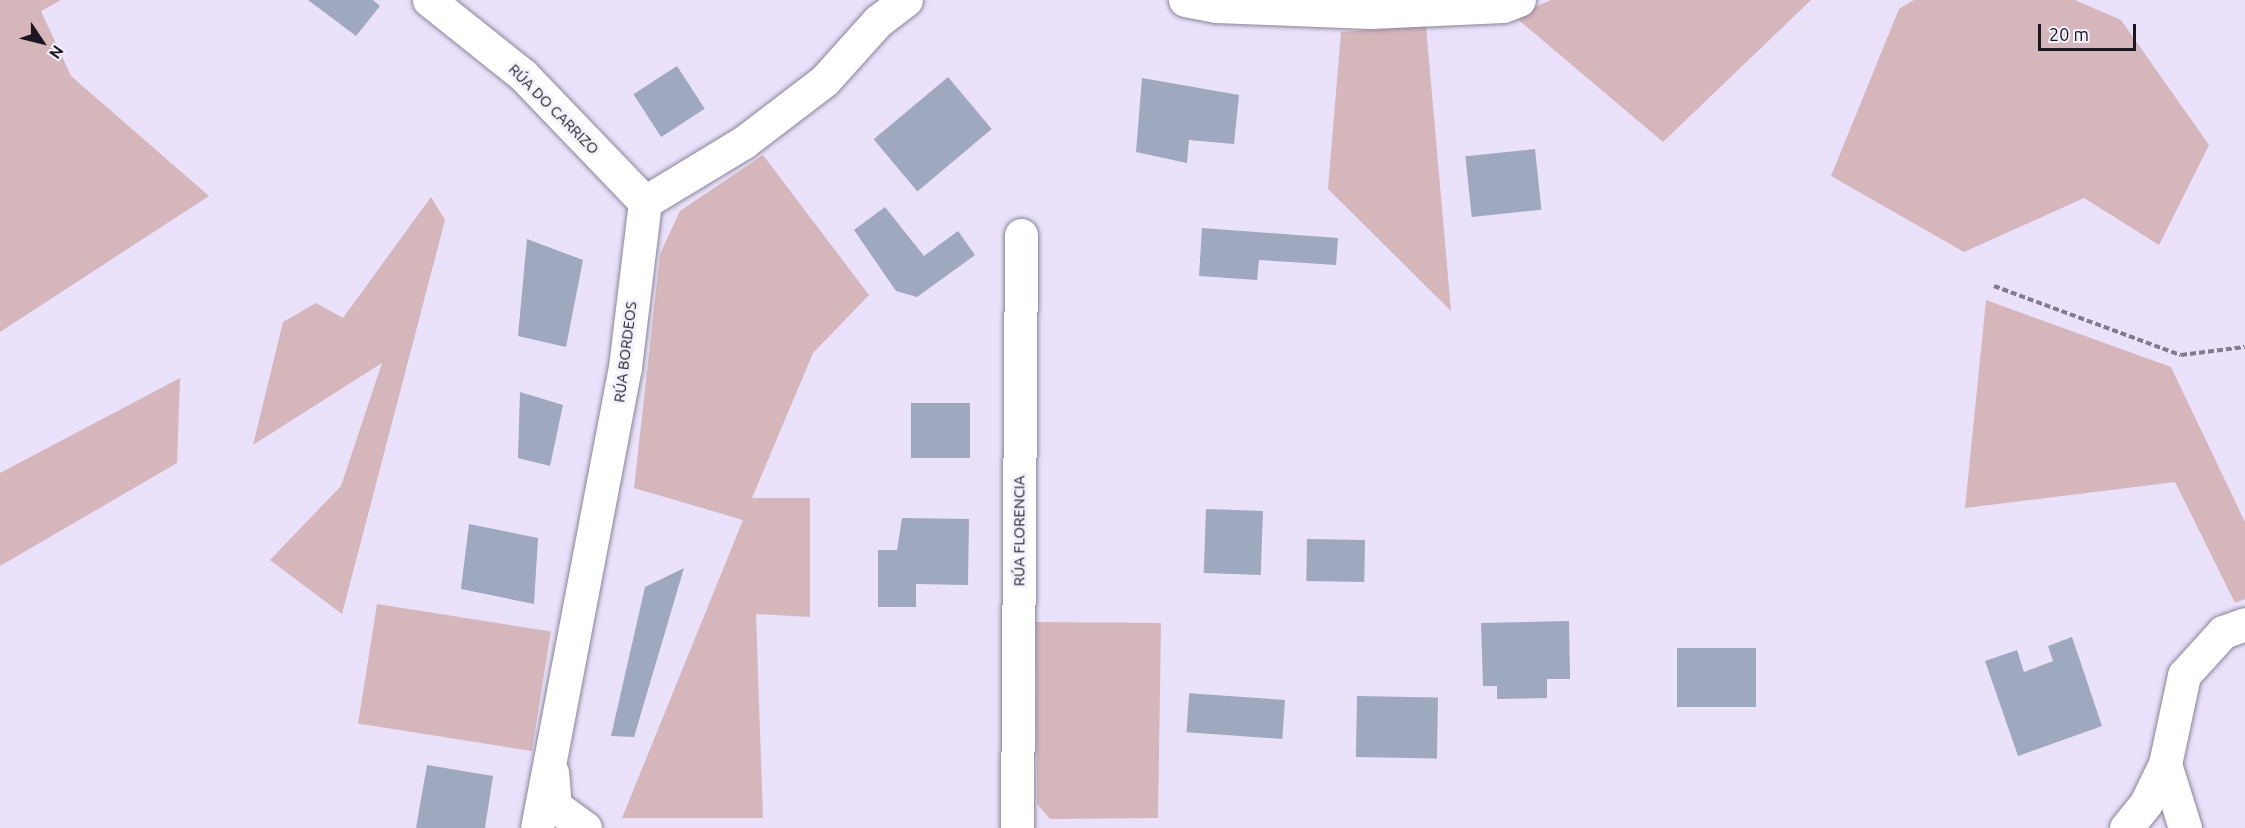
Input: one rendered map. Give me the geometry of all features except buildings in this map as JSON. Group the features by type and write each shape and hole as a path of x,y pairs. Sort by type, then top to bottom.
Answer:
{"street":[{"name":"RÚA DO CARRIZO","path":"429,0 523,75 645,202"},
{"path":"645,202 744,142 816,87 874,10 906,0"},
{"path":"1185,0 1216,6 1358,12 1429,5 1503,6 1520,0"},
{"name":"RÚA BORDEOS","path":"537,828 625,367 645,202"},
{"name":"RÚA FLORENCIA","path":"1017,828 1021,235"},
{"path":"2126,828 2146,803 2165,764 2184,675 2223,632 2245,624"},
{"path":"550,752 555,806 585,828"},
{"path":"2165,764 2178,817 2185,828"}],"path":[{"path":"1994,286 2181,355 2245,347"}],"shaded area":[{"path":"0,0 61,0 41,11 71,76 209,196 0,332"},
{"path":"1551,0 1811,0 1663,142 1514,16"},
{"path":"1914,0 2075,0 2121,20 2209,145 2159,245 2084,198 1964,252 1831,176 1899,9"},
{"path":"1426,26 1451,311 1328,189 1341,32"},
{"path":"763,155 869,295 813,353 752,498 810,498 810,617 756,614 763,818 622,818 743,520 634,488 660,254 680,211"},
{"path":"431,197 445,220 342,614 270,560 341,486 382,363 253,445 283,322 316,303 343,318"},
{"path":"1986,300 2171,367 2245,522 2245,599 2235,603 2175,482 1965,508"},
{"path":"180,378 177,463 0,566 0,473"},
{"path":"377,604 551,632 532,751 358,724"},
{"path":"1036,622 1161,623 1158,818 1050,819 1037,804"}]}
